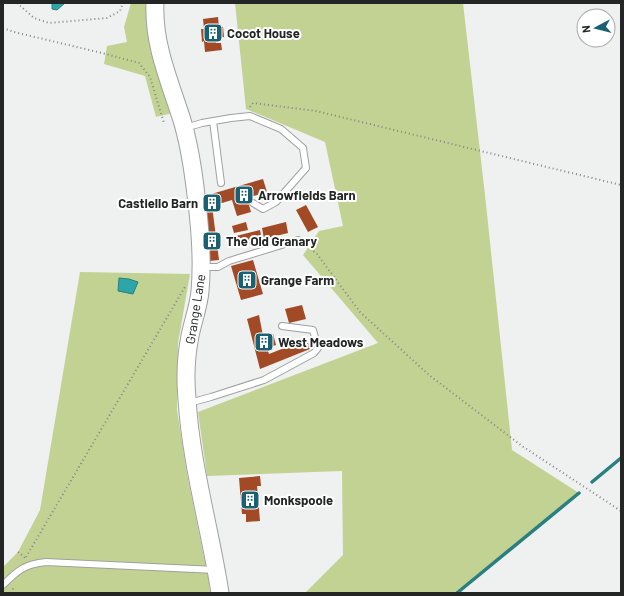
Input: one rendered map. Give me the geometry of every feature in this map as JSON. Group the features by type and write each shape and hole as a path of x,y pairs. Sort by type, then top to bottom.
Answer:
{"street":[{"name":"Grange Lane","path":"153,4 155,26 162,61 184,128 191,156 196,194 200,232 200,293 190,337 186,367 187,403 196,474 220,593"}],"lane":[{"path":"184,128 213,121 250,116 281,129 303,148 306,168 276,202 263,209 253,203"},
{"path":"213,121 221,183"},
{"path":"201,267 218,267 229,261 298,240"},
{"path":"187,403 264,380 314,353 318,348 313,330 282,326"},
{"path":"3,585 22,568 34,563 46,562 216,570"}],"path":[{"path":"17,3 34,18 49,23 108,18 120,11 124,3"},
{"path":"3,28 106,54 139,64 150,77 164,123"},
{"path":"248,110 253,103 316,111 621,185"},
{"path":"298,240 317,254 360,312 429,375 522,446 621,511"},
{"path":"11,593 28,553 186,286"}],"green space":[{"path":"131,3 143,3 148,6 173,113 156,117 145,76 104,64 107,46 127,42 124,27"},
{"path":"235,3 463,3 512,450 579,493 457,593 305,593 343,555 342,471 207,476 198,412 378,343 303,255 319,231 343,226 325,142 246,109"},
{"path":"80,272 190,274 178,343 177,410 187,474 210,593 3,593 3,566 18,552 40,510"}],"water":[{"path":"52,3 65,3 57,10 52,9"},
{"path":"119,278 138,282 133,294 118,291"}],"building":[{"name":"Cocot House","path":"218,17 219,27 223,27 224,37 215,38 216,43 221,43 222,50 205,52 204,41 202,42 201,29 204,29 203,19"},
{"path":"263,179 267,192 247,198 251,212 237,216 232,200 212,206 219,260 209,261 201,197"},
{"path":"306,205 318,227 308,232 296,210"},
{"path":"246,222 248,230 234,233 232,226"},
{"path":"286,222 288,233 264,239 262,228"},
{"path":"260,230 262,241 238,247 236,236"},
{"name":"Grange Farm","path":"253,260 263,294 241,300 231,266"},
{"path":"302,305 306,319 289,323 285,309"},
{"name":"West Meadows","path":"259,315 263,336 273,334 276,345 267,348 269,354 307,339 310,349 260,369 247,319"},
{"name":"Monkspoole","path":"260,476 261,486 257,486 260,521 246,522 246,514 242,514 239,478"}],"waterway":[{"path":"592,482 621,458"},
{"path":"457,593 579,493"}],"place":[{"name":"Cocot House","path":"213,33"},
{"name":"Arrowfields Barn","path":"244,195"},
{"name":"Castiello Barn","path":"212,203"},
{"name":"The Old Granary","path":"212,241"},
{"name":"Grange Farm","path":"247,280"},
{"name":"West Meadows","path":"264,342"},
{"name":"Monkspoole","path":"250,500"}]}
